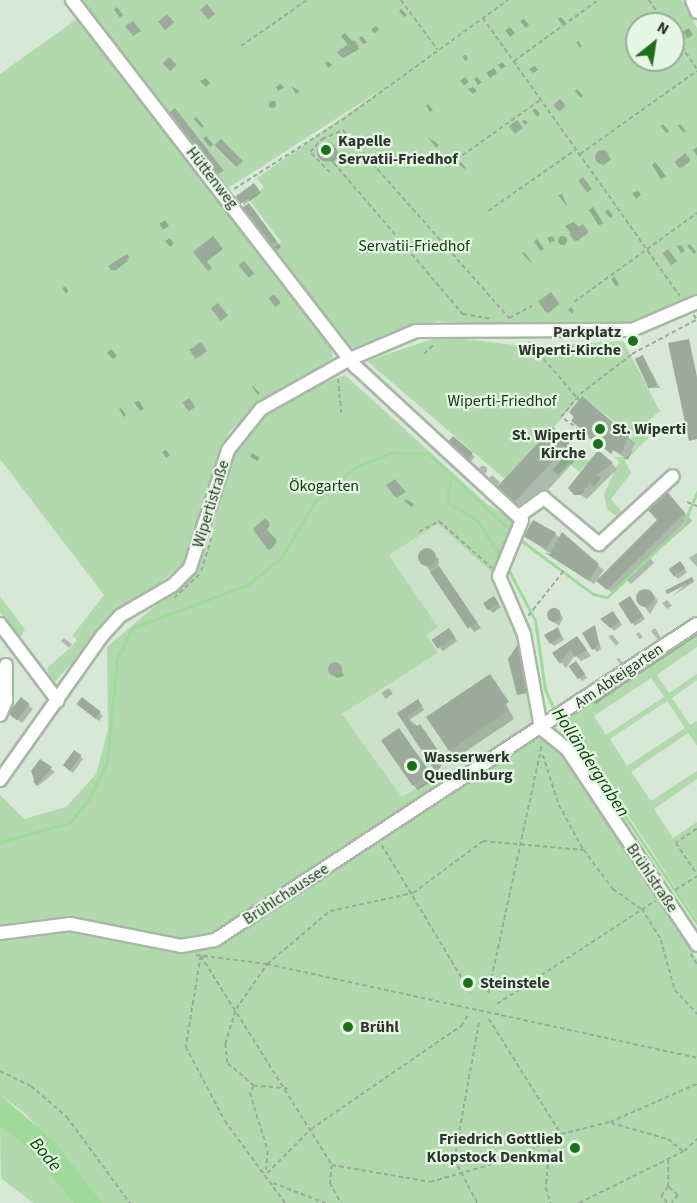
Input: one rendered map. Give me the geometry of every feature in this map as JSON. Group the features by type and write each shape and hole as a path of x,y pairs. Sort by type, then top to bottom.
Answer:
{"street":[{"name":"Hüttenweg","path":"72,0 225,194 350,359"},
{"path":"692,0 697,12"},
{"name":"Wipertistraße","path":"0,780 120,616 173,585 190,568 238,432 261,409 332,368 416,331 632,330 692,307"},
{"path":"350,359 519,516 519,533 500,571 524,634 542,734"},
{"path":"519,516 544,498 599,544 674,476"},
{"path":"0,624 58,701"},
{"name":"Am Abteigarten","path":"542,734 559,715 697,624"},
{"path":"0,716 6,701 3,668 21,652"},
{"name":"Brühlchaussee","path":"0,933 70,924 198,946 542,734"},
{"name":"Brühlstraße","path":"542,734 567,748 691,945"}],"path":[{"path":"241,46 307,0"},
{"path":"402,0 438,51"},
{"path":"225,194 438,51 508,0"},
{"path":"514,61 598,0"},
{"path":"483,18 647,249 692,307 697,320 632,354 578,399 561,417 598,444"},
{"path":"580,154 697,70 685,52"},
{"path":"450,164 541,99"},
{"path":"330,173 310,152 322,139 343,130 509,319 526,332 534,352 578,399"},
{"path":"488,211 576,149"},
{"path":"334,163 463,314 494,320"},
{"path":"573,302 697,213"},
{"path":"505,321 532,306"},
{"path":"424,354 434,344"},
{"path":"332,368 342,416"},
{"path":"688,502 697,506"},
{"path":"419,532 438,521 500,571"},
{"path":"166,601 196,579 214,528"},
{"path":"529,615 565,569"},
{"path":"536,740 542,734"},
{"path":"542,734 546,742"},
{"path":"542,734 543,752 559,806 584,850 613,889 642,909 661,940 675,990 697,1014"},
{"path":"488,993 543,752"},
{"path":"678,888 697,875 676,843 697,829"},
{"path":"375,836 413,893 471,993"},
{"path":"288,1089 254,1086 227,1063 225,1044 236,1009 267,964 330,911 413,893 483,841 521,847 584,850"},
{"path":"650,891 660,898 662,910"},
{"path":"497,1004 660,898"},
{"path":"691,945 697,964"},
{"path":"201,955 213,951"},
{"path":"201,955 267,964 697,1058"},
{"path":"201,955 288,1089 332,1165 330,1183 341,1203"},
{"path":"201,955 186,1024 186,1047 225,1121 285,1203"},
{"path":"266,1174 310,1128 461,1026 468,1015"},
{"path":"489,1019 561,1134"},
{"path":"477,1203 459,1175 454,1160 479,1022"},
{"path":"0,1071 31,1086 67,1117 130,1203"},
{"path":"254,1086 250,1093 268,1151 266,1174"},
{"path":"332,1165 410,1182 459,1175 561,1134 610,1122 697,1086"},
{"path":"610,1122 668,1139 684,1151"},
{"path":"579,1203 684,1151 697,1139"},
{"path":"550,1140 546,1188 551,1203"},
{"path":"667,1203 661,1196 668,1187 668,1159"},
{"path":"271,1183 325,1203"},
{"path":"668,1187 678,1195 673,1203"}],"shaded area":[{"path":"438,524 495,575 520,641 532,729 438,789 431,778 402,797 342,714 438,653 425,635 438,627 389,555"}],"green space":[{"name":"Servatii-Friedhof","path":"79,0 682,0 697,28 697,294 670,309 623,323 504,326 438,321 360,349 350,347 271,249 281,242 248,198 264,188 257,178 384,88 225,190"},
{"path":"81,16 330,341 333,359 262,400 229,432 184,563 98,634 52,685 47,668 77,640 72,636 104,595 0,459 0,74"},
{"name":"Wiperti-Friedhof","path":"441,336 531,347 623,341 660,411 632,435 581,396 507,481 367,361"},
{"name":"Ökogarten","path":"345,375 487,504 518,524 495,575 438,524 389,555 438,627 426,635 438,653 342,714 402,797 432,778 438,789 202,941 70,919 0,929 0,795 24,819 66,807 96,774 108,730 107,647 194,573 211,538 230,455 259,416 295,393"},
{"path":"641,429 649,437 625,461 631,473 611,499 624,514 620,518 607,510 604,494 619,462 614,457 627,457 636,446 629,440"},
{"path":"573,448 589,461 579,472 569,463 559,475 552,470"},
{"path":"0,596 25,630 19,640 0,612"},
{"path":"697,628 697,647 657,675 669,693 697,674 697,680 672,698 690,725 697,721 697,746 688,733 631,772 651,801 697,771 697,779 654,809 673,838 697,822 697,920 564,718","holes":["651,678 664,697 606,735 594,716","667,701 685,728 627,766 610,739"]},
{"name":"Brühl","path":"536,737 560,749 697,959 697,1203 102,1203 26,1114 0,1095 0,941 72,932 181,953 203,950"},
{"path":"0,1127 26,1146 73,1203 33,1203 1,1178"}],"water":[{"name":"Bode","path":"0,1095 54,1141 102,1203 73,1203 26,1146 0,1127"}],"building":[{"path":"207,4 215,14 208,20 200,10"},
{"path":"167,14 174,22 165,30 158,22"},
{"path":"133,21 141,31 133,36 125,26"},
{"path":"354,40 359,47 341,57 337,52"},
{"path":"169,57 177,65 170,71 163,63"},
{"path":"560,99 566,106 559,112 553,105"},
{"path":"175,108 224,170 217,176 168,114"},
{"path":"517,120 523,128 515,134 509,126"},
{"path":"221,139 243,161 237,167 215,145"},
{"name":"Kapelle Servatii-Friedhof","path":"327,142 334,145 337,152 334,159 327,162 320,159 317,152 320,145"},
{"path":"602,150 607,152 609,157 607,162 602,164 597,162 595,157 597,152"},
{"path":"685,153 690,159 679,168 674,162"},
{"path":"583,177 592,189 587,193 578,181"},
{"path":"254,183 259,190 241,204 235,197"},
{"path":"249,203 277,241 269,246 242,208"},
{"path":"583,224 588,231 575,241 569,234"},
{"path":"213,236 221,246 204,258 212,268 208,271 193,252"},
{"path":"668,249 677,261 671,265 662,253"},
{"path":"127,254 130,257 112,271 108,266"},
{"path":"244,261 254,273 249,278 239,265"},
{"path":"551,292 559,303 546,313 538,301"},
{"path":"274,294 281,303 275,307 268,298"},
{"path":"218,303 228,316 221,321 211,309"},
{"path":"689,339 697,377 697,439 689,441 668,343"},
{"path":"201,342 207,351 196,359 189,350"},
{"path":"643,355 657,385 649,389 635,359"},
{"name":"St. Wiperti","path":"582,396 629,436 621,454 614,450 611,454 571,421 574,417 569,412"},
{"path":"189,398 195,407 189,412 182,402"},
{"path":"553,427 570,443 512,505 495,489"},
{"path":"453,436 473,453 467,460 447,443"},
{"path":"598,450 613,463 597,475 601,478 594,487 590,483 581,495 574,495 568,488"},
{"path":"395,479 406,492 396,498 386,485"},
{"path":"666,490 685,513 607,590 596,581 657,520 646,508"},
{"path":"265,518 270,523 265,528 277,540 268,550 253,529"},
{"path":"533,520 556,533 547,549 524,537"},
{"path":"562,532 599,564 589,581 545,553 550,554"},
{"path":"427,548 433,551 436,557 433,563 427,566 421,563 418,557 421,551"},
{"path":"680,561 685,568 674,577 669,569"},
{"path":"439,566 477,622 468,629 430,572"},
{"path":"692,577 694,581 667,594 665,591"},
{"path":"641,589 649,589 654,594 652,605 641,607 636,602 636,594"},
{"path":"494,596 499,604 488,611 483,603"},
{"path":"630,596 643,616 631,624 618,604"},
{"path":"554,608 559,610 561,615 559,620 554,622 549,620 547,615 549,610"},
{"path":"613,611 620,622 610,628 600,619"},
{"path":"595,625 599,645 592,650 582,633"},
{"path":"558,627 561,637 550,644 544,635"},
{"path":"449,628 455,637 438,649 432,640"},
{"path":"697,631 697,636 594,704 592,701"},
{"path":"577,636 587,650 575,657 570,650 560,664 552,653"},
{"path":"518,644 527,693 517,695 508,659"},
{"path":"576,661 585,674 578,679 569,666"},
{"path":"335,662 340,664 342,669 340,674 335,676 330,674 328,669 330,664"},
{"path":"490,674 509,702 504,705 508,711 449,751 426,717"},
{"path":"21,697 30,704 17,720 8,714"},
{"path":"82,697 101,712 95,719 76,704"},
{"path":"418,699 422,706 407,716 415,728 420,724 440,754 435,757 441,767 435,771 397,713"},
{"name":"Wasserwerk Quedlinburg","path":"399,728 431,773 413,786 381,741"},
{"path":"74,750 81,755 70,771 63,765"},
{"path":"40,759 52,767 36,786 31,771"}],"waterway":[{"path":"0,842 69,823 89,799 107,761 117,659 132,628 247,585 281,558 316,500 356,467 390,453 429,454 512,532"},
{"name":"Holländergraben","path":"451,473 447,502 477,520 502,559"},
{"path":"519,539 593,594 607,597 683,525 697,492"},
{"name":"Holländergraben","path":"507,567 535,620 545,689 555,713"},
{"name":"Holländergraben","path":"559,718 697,923"}],"place":[{"name":"Kapelle Servatii-Friedhof","path":"326,150"},
{"name":"Parkplatz Wiperti-Kirche","path":"633,341"},
{"name":"St. Wiperti","path":"600,429"},
{"name":"St. Wiperti Kirche","path":"598,444"},
{"name":"Wasserwerk Quedlinburg","path":"412,766"},
{"name":"Steinstele","path":"468,983"},
{"name":"Brühl","path":"348,1027"},
{"name":"Friedrich Gottlieb Klopstock Denkmal","path":"575,1148"}]}
